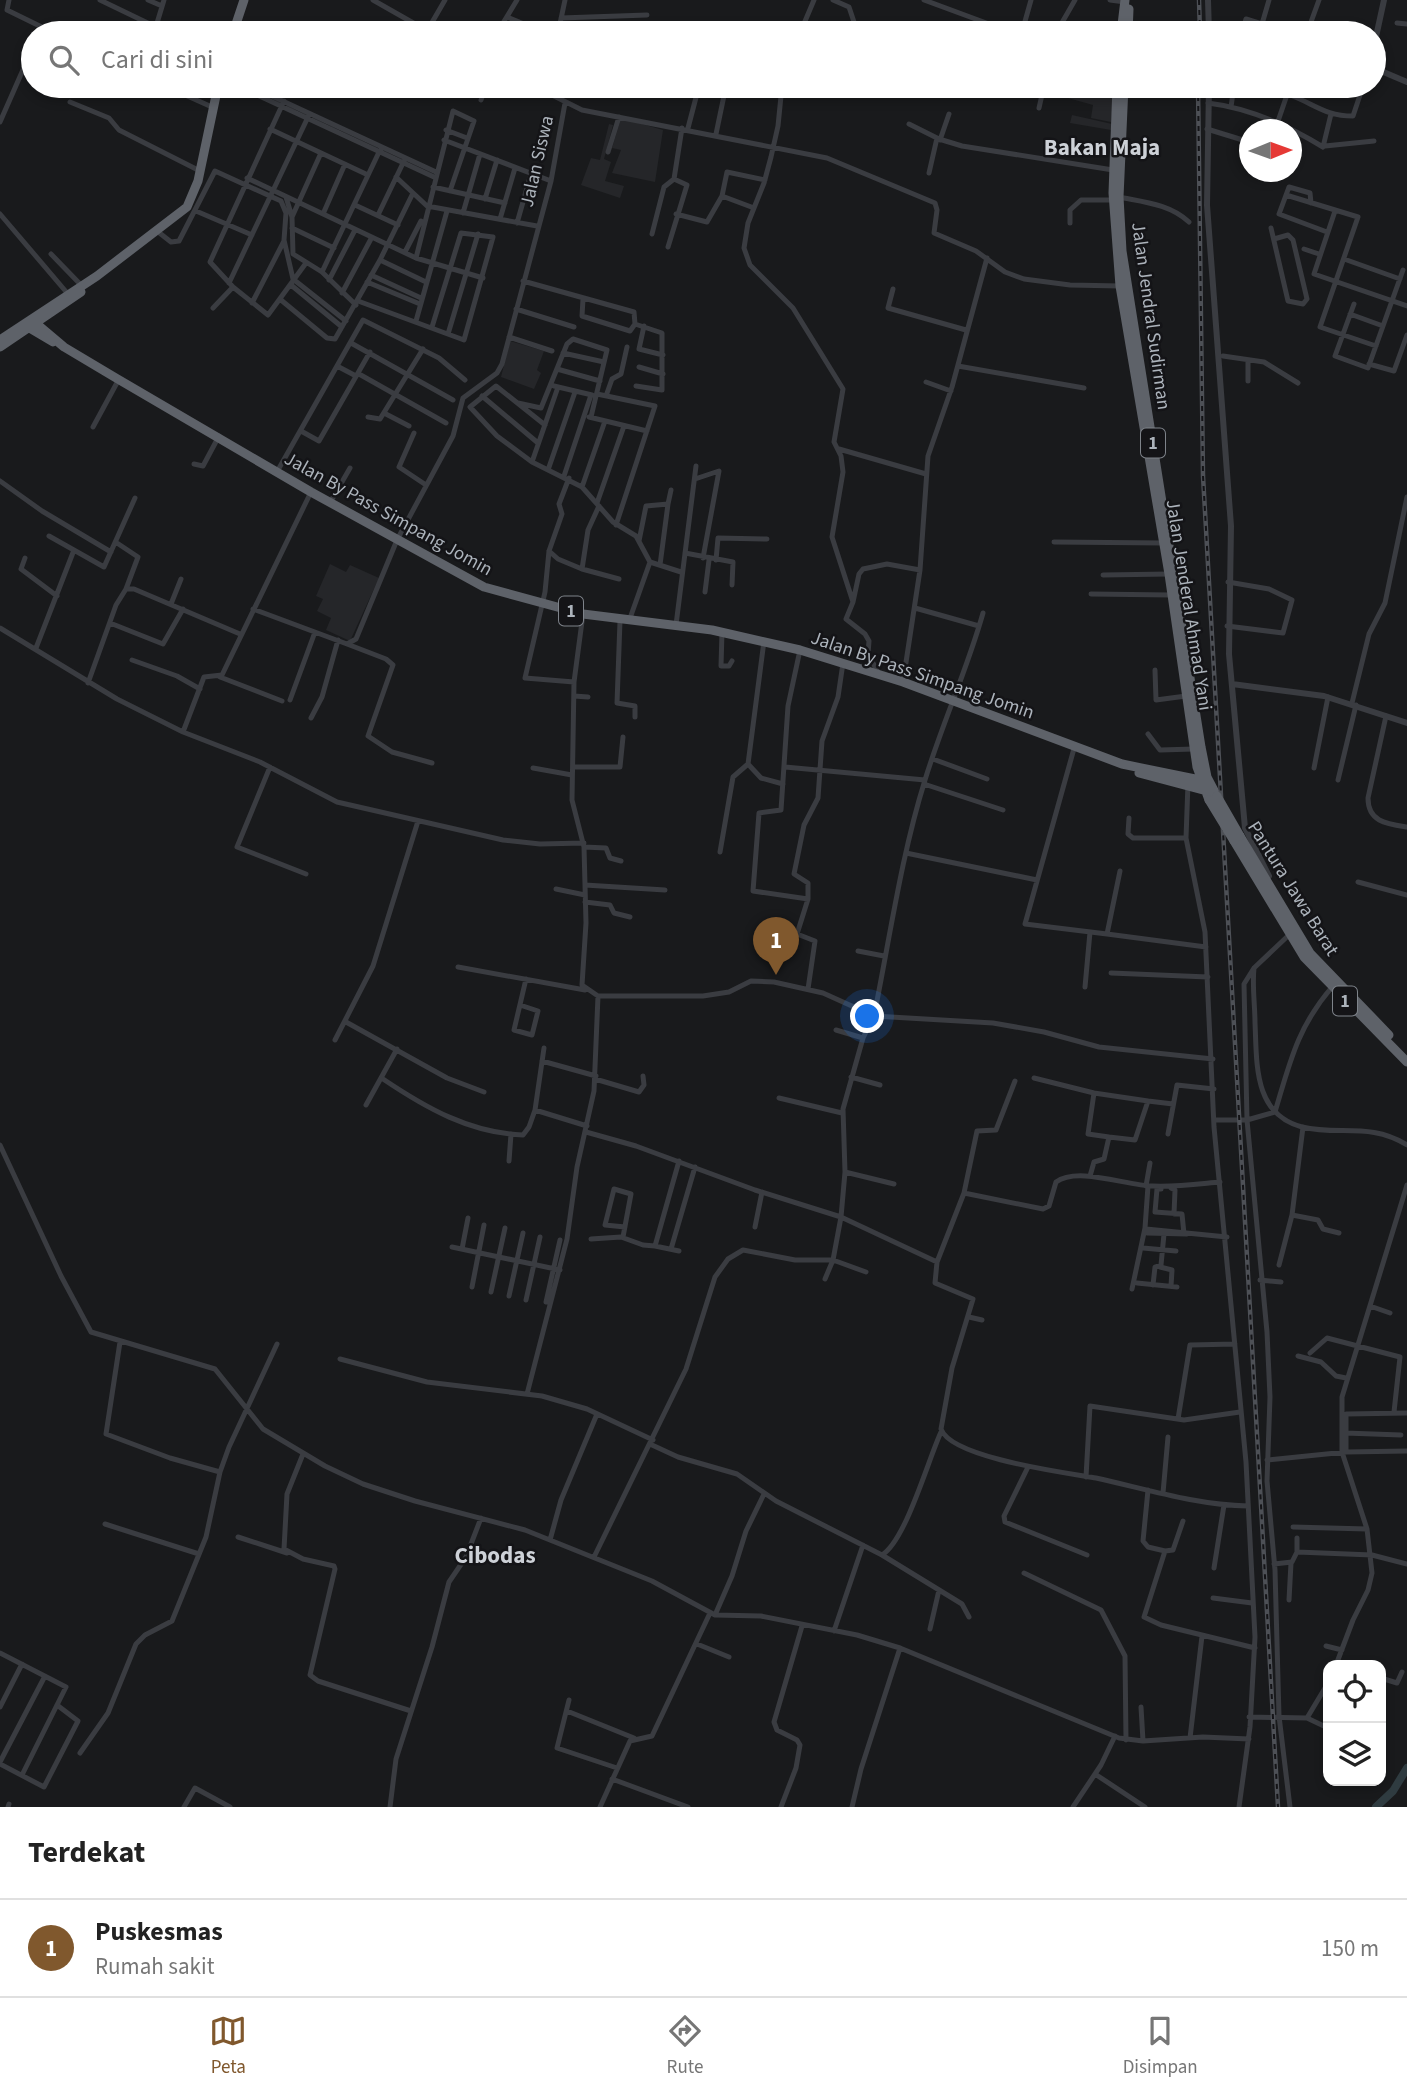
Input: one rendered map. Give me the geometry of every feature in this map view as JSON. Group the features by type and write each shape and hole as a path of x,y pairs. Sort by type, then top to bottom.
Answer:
{"highway":[{"path":"237,21 244,0"},
{"path":"1123,21 1126,1"},
{"path":"1126,1 1127,21"},
{"path":"0,347 5,341 46,318 187,207 200,171 215,98"},
{"name":"Jalan Jenderal Ahmad Yani","path":"1116,98 1113,170 1120,286 1169,574 1197,767 1203,790 1213,798 1283,914"},
{"name":"Jalan Jendral Sudirman","path":"1123,98 1116,199 1126,283 1201,747 1213,798"},
{"path":"31,325 68,294 97,276"},
{"path":"5,341 47,337 46,318"},
{"name":"Jalan By Pass Simpang Jomin","path":"31,325 47,337 278,470 311,492 470,582 583,614 722,632 800,650 903,682 1122,764 1142,774 1189,783 1200,780"},
{"name":"Jalan By Pass Simpang Jomin","path":"1122,764 1170,775 1203,790"},
{"path":"1170,775 1189,773 1197,767"},
{"name":"Pantura Jawa Barat","path":"1283,914 1292,932 1327,973 1407,1053"},
{"name":"1","path":"1292,932 1304,957 1407,1062"}],"street":[{"path":"9,0 3,8 24,21"},
{"path":"100,0 138,21"},
{"path":"148,0 163,3 158,21"},
{"path":"373,0 410,21"},
{"path":"434,21 444,0"},
{"path":"504,21 517,0"},
{"path":"560,21 565,0"},
{"path":"805,21 814,0"},
{"path":"833,0 849,7 854,21"},
{"path":"924,0 982,21"},
{"path":"1027,21 1031,0"},
{"path":"1063,21 1075,0"},
{"path":"1110,0 1126,1"},
{"path":"1208,0 1209,21"},
{"path":"1263,21 1269,0"},
{"path":"1311,21 1319,0"},
{"path":"1379,21 1384,0"},
{"path":"561,18 647,15"},
{"path":"507,17 517,21"},
{"path":"1397,23 1407,24"},
{"path":"1386,73 1407,82"},
{"path":"0,122 21,74"},
{"path":"192,98 212,107"},
{"path":"270,98 283,103"},
{"path":"273,98 435,175"},
{"path":"558,98 565,103 619,117 716,134 831,159 935,203 937,211 934,233 987,258 1005,272 1024,279 1070,285 1120,286"},
{"path":"652,234 664,187 674,179 685,128 695,98"},
{"path":"716,134 724,98"},
{"path":"781,98 778,125 765,180 743,243 750,265 793,308 842,385 844,396 834,436 843,471 832,537 853,602"},
{"path":"1039,108 1041,98"},
{"path":"1208,98 1208,217 1230,514 1227,626 1245,828 1281,898 1283,914"},
{"path":"1231,107 1232,98"},
{"path":"1278,119 1286,98"},
{"path":"1296,98 1331,114 1354,116 1359,98"},
{"path":"71,102 109,118 118,130 200,171"},
{"path":"283,103 245,180 210,262 231,285 268,315 306,263"},
{"name":"Jalan Siswa","path":"347,644 356,639 397,540 453,436 463,398 499,370 551,181 565,103"},
{"path":"1208,103 1231,107 1259,119"},
{"path":"416,258 446,130 452,112 455,111 474,120 450,191"},
{"path":"929,173 949,114"},
{"path":"1325,146 1331,114"},
{"path":"213,308 231,285 308,116"},
{"path":"608,152 619,117"},
{"path":"909,124 939,139 962,146 1113,170"},
{"path":"270,129 368,175"},
{"path":"1208,129 1239,139"},
{"path":"446,130 467,138"},
{"path":"1302,132 1325,146 1374,141"},
{"path":"444,139 551,181"},
{"path":"323,272 381,150"},
{"path":"292,217 321,153"},
{"path":"463,213 480,154"},
{"path":"485,199 497,160"},
{"path":"378,215 404,161"},
{"path":"323,214 345,164"},
{"path":"500,219 515,168"},
{"path":"158,231 171,242 177,243 215,171 286,197 416,258 483,278"},
{"path":"676,214 707,222 722,195 727,172 765,180"},
{"path":"517,223 531,174"},
{"path":"396,177 426,210 463,213 537,226"},
{"path":"668,247 687,185 674,179"},
{"path":"433,187 505,203"},
{"path":"272,193 285,208 284,240 292,282 342,327"},
{"path":"281,300 327,338 335,339 380,260 412,195"},
{"path":"722,195 754,208"},
{"path":"1327,232 1280,216 1286,195 1358,217 1321,327 1376,346"},
{"path":"286,197 292,217 293,254 323,272 342,293 357,303 464,339 494,239 461,233 432,327"},
{"path":"1070,223 1070,210 1081,200 1116,199 1158,204 1180,213 1189,222"},
{"path":"355,205 398,225"},
{"path":"405,252 426,210"},
{"path":"196,211 252,235"},
{"path":"416,321 447,211"},
{"path":"1313,273 1335,211"},
{"path":"0,214 68,294"},
{"path":"292,228 334,248"},
{"path":"1270,228 1290,302 1303,304 1307,302 1291,236 1274,239"},
{"path":"329,280 355,230"},
{"path":"448,334 478,234"},
{"path":"342,293 372,237"},
{"path":"252,303 284,240"},
{"path":"1304,249 1320,254"},
{"path":"51,254 81,285"},
{"path":"903,682 920,570 930,446 951,391 965,330 987,258"},
{"path":"1344,259 1400,279"},
{"path":"380,260 426,282"},
{"path":"1354,304 1336,357 1366,368 1370,364 1403,270"},
{"path":"1301,277 1313,273 1407,306"},
{"path":"371,275 421,301"},
{"path":"523,281 634,312 635,324 630,331 582,316 583,299"},
{"path":"292,282 346,321"},
{"path":"367,282 421,301"},
{"path":"893,289 888,308 965,330"},
{"path":"516,309 574,327"},
{"path":"1350,314 1383,326"},
{"path":"278,470 363,320 423,349 456,369 466,380"},
{"path":"635,324 662,332 663,355 661,390 636,386"},
{"path":"643,326 639,349 663,355"},
{"path":"1370,364 1393,372 1405,347 1407,335"},
{"path":"509,337 552,351"},
{"path":"532,462 545,425 557,369 568,342 573,339 606,349 600,381 559,504 562,514 549,551 525,678 574,682"},
{"path":"351,343 453,400"},
{"path":"606,396 612,379 621,374 627,346"},
{"path":"1218,346 1223,356 1220,372"},
{"path":"368,417 378,421 423,349"},
{"path":"300,431 320,441 370,352"},
{"path":"563,353 604,362"},
{"path":"1223,356 1266,363 1298,383"},
{"path":"1248,359 1248,381"},
{"path":"1398,361 1407,364"},
{"path":"337,366 446,423"},
{"path":"958,366 1084,388"},
{"path":"639,367 663,374"},
{"path":"557,369 600,381"},
{"path":"93,427 119,379"},
{"path":"926,382 951,391"},
{"path":"545,425 495,386 470,405 471,411 497,436 532,462 582,487 616,524 633,532 650,562 681,572"},
{"path":"555,386 575,392 654,405 616,524"},
{"path":"516,402 540,409 555,386"},
{"path":"548,470 575,392"},
{"path":"482,396 538,443"},
{"path":"384,413 409,426"},
{"path":"588,417 647,430"},
{"path":"582,487 605,421"},
{"path":"582,569 588,530 624,426"},
{"path":"414,433 399,467 426,485"},
{"path":"194,464 203,466 219,436"},
{"path":"838,449 926,474"},
{"path":"676,625 696,466"},
{"path":"331,501 349,468"},
{"path":"695,479 719,471 705,592"},
{"path":"0,481 42,512 111,552"},
{"path":"660,565 671,490"},
{"path":"219,677 311,492"},
{"path":"1338,780 1369,634 1385,603 1407,497"},
{"path":"50,536 103,567 117,542 135,498"},
{"path":"639,541 646,506 668,504"},
{"path":"709,559 718,538 767,539"},
{"path":"117,542 138,557 126,589"},
{"path":"1054,542 1163,543"},
{"path":"36,648 74,551"},
{"path":"549,551 558,559 582,569 619,579"},
{"path":"685,553 734,563 732,585"},
{"path":"25,558 21,569 57,596"},
{"path":"635,717 635,706 617,702 625,621 650,562"},
{"path":"879,674 868,654 869,640 846,619 859,574 863,569 887,564 920,570"},
{"path":"1103,575 1169,574"},
{"path":"171,604 181,579"},
{"path":"1227,626 1283,633 1292,600 1269,589 1228,582"},
{"path":"88,683 121,592 126,589 134,589 240,634"},
{"path":"1091,594 1171,595"},
{"path":"915,608 979,626"},
{"path":"110,623 163,644 183,609"},
{"path":"253,609 386,659 393,665 368,736 392,752 432,763"},
{"path":"825,1279 841,1217 845,1172 842,1112 863,1038 874,1016 906,853 924,782 955,702 983,613"},
{"path":"583,614 574,682 572,806 584,845 585,898 581,977 585,990"},
{"path":"0,628 36,648 88,683 183,732 270,767 337,802 527,843 606,848 610,858 621,861"},
{"path":"290,700 315,632"},
{"path":"722,632 721,665 729,666 732,661"},
{"path":"312,718 322,697 338,640"},
{"path":"720,852 733,777 748,764 764,641"},
{"path":"800,650 788,706 781,810 759,813 753,892 808,899"},
{"path":"132,660 200,689"},
{"path":"797,934 808,899 807,881 794,874 804,825 818,798 822,741 838,697 843,663"},
{"path":"1155,670 1156,701 1186,696"},
{"path":"183,732 206,675 219,677 282,701"},
{"path":"1232,684 1328,697 1407,723"},
{"path":"574,696 588,697"},
{"path":"1314,768 1328,697"},
{"path":"1386,716 1368,798 1369,810 1377,819 1407,827"},
{"path":"1148,734 1160,750 1194,749"},
{"path":"573,767 620,767 623,737"},
{"path":"1075,746 1026,925 1206,947"},
{"path":"933,759 987,779"},
{"path":"748,764 761,778 783,784"},
{"path":"270,767 237,847 306,874"},
{"path":"785,767 924,782 1003,810"},
{"path":"533,768 572,775"},
{"path":"1189,783 1186,838 1206,947 1214,1120 1227,1237 1248,1506 1255,1648 1249,1739 1239,1807"},
{"path":"1129,818 1128,834 1133,838 1186,838"},
{"path":"335,1040 373,966 418,821"},
{"path":"906,853 1037,880"},
{"path":"1107,934 1120,871"},
{"path":"1358,882 1407,895"},
{"path":"585,886 665,890"},
{"path":"556,889 610,905 614,914 630,917"},
{"path":"1085,987 1090,932"},
{"path":"1290,1807 1279,1716 1274,1564 1267,1460 1270,1397 1267,1332 1247,1121 1244,984 1254,968 1292,932"},
{"path":"786,937 789,933 797,934 814,941 808,989"},
{"path":"858,951 884,956"},
{"path":"458,967 585,990 597,996 718,995 755,980 808,989 874,1016 1001,1024 1099,1047 1213,1059"},
{"path":"1254,968 1257,1073 1263,1095 1275,1112 1303,1127 1372,1130 1407,1144"},
{"path":"1111,973 1208,977"},
{"path":"520,1005 538,1010 532,1035 514,1030 526,979"},
{"path":"1275,1112 1296,1040 1311,1013 1332,987"},
{"path":"546,1302 568,1240 577,1167 596,1077 597,996"},
{"path":"346,1022 447,1078 484,1092"},
{"path":"835,1030 863,1038"},
{"path":"383,1079 442,1115 475,1127 511,1134 526,1133 535,1110 544,1048"},
{"path":"366,1105 383,1079 397,1049"},
{"path":"542,1061 639,1092 644,1085 643,1076"},
{"path":"851,1077 880,1085"},
{"path":"1034,1078 1094,1093 1173,1104"},
{"path":"882,1555 891,1549 902,1530 941,1432 952,1368 973,1299 934,1283 937,1262 964,1193 976,1131 996,1130 1016,1081"},
{"path":"1168,1134 1179,1084 1214,1089"},
{"path":"1094,1093 1088,1134 1135,1140 1148,1101"},
{"path":"779,1098 842,1112"},
{"path":"535,1110 762,1192 841,1217 937,1262"},
{"path":"1214,1120 1247,1121 1275,1112"},
{"path":"1279,1265 1292,1215 1303,1127"},
{"path":"509,1161 511,1134"},
{"path":"1090,1176 1094,1162 1104,1159 1109,1136"},
{"path":"0,1145 88,1329 120,1342 181,1357 215,1369 263,1430 303,1454 376,1488 481,1518 594,1557 652,1581 713,1614 761,1616 900,1648 944,1663 1115,1737 1143,1741 1190,1738 1249,1739"},
{"path":"655,1246 679,1161"},
{"path":"1132,1289 1144,1228 1150,1163"},
{"path":"671,1249 695,1167"},
{"path":"845,1172 894,1184"},
{"path":"964,1193 1043,1209 1049,1206 1058,1180 1090,1176 1147,1186 1220,1182"},
{"path":"1338,1660 1353,1619 1368,1590 1371,1555 1367,1530 1344,1452 1346,1378 1407,1185"},
{"path":"1174,1214 1174,1188 1157,1189 1152,1212 1182,1215 1185,1234"},
{"path":"623,1237 625,1227 631,1194 614,1189 606,1225 625,1227"},
{"path":"755,1227 762,1192"},
{"path":"1292,1215 1318,1220 1323,1229 1339,1233"},
{"path":"462,1249 468,1219"},
{"path":"472,1287 484,1225"},
{"path":"491,1292 505,1228"},
{"path":"1153,1285 1163,1250 1164,1232 1227,1237"},
{"path":"509,1296 523,1233"},
{"path":"526,1300 540,1237"},
{"path":"591,1239 623,1237 643,1245 679,1251"},
{"path":"527,1394 556,1269 560,1240"},
{"path":"452,1247 556,1269"},
{"path":"1143,1248 1176,1251"},
{"path":"594,1557 686,1369 715,1277 728,1259 743,1250 795,1260 832,1260 866,1272"},
{"path":"1137,1283 1174,1287 1172,1270 1140,1266"},
{"path":"1260,1280 1281,1282"},
{"path":"1370,1306 1390,1312"},
{"path":"969,1317 982,1320"},
{"path":"1310,1353 1327,1338 1400,1357 1394,1412"},
{"path":"120,1342 106,1433 170,1458 220,1472"},
{"path":"80,1754 108,1713 136,1644 145,1635 172,1621 209,1529 220,1472 277,1344"},
{"path":"1178,1419 1188,1346 1235,1344"},
{"path":"1298,1356 1321,1362 1336,1376 1346,1378"},
{"path":"340,1359 428,1382 527,1394 597,1413 678,1457 726,1469 764,1494 882,1555 962,1604 969,1617"},
{"path":"1086,1477 1090,1406 1191,1420 1240,1412"},
{"path":"550,1540 561,1500 597,1413"},
{"path":"1343,1414 1407,1413"},
{"path":"941,1432 971,1449 1028,1467 1224,1505 1248,1506"},
{"path":"1343,1433 1401,1434"},
{"path":"1163,1493 1168,1437"},
{"path":"1267,1460 1344,1452 1407,1451"},
{"path":"287,1553 284,1543 285,1504 303,1454"},
{"path":"1028,1467 1004,1516 1005,1522 1087,1555"},
{"path":"1148,1490 1143,1541 1148,1547 1174,1550 1183,1521"},
{"path":"566,1711 634,1738 652,1736 732,1576 746,1531 764,1494"},
{"path":"1214,1568 1224,1505"},
{"path":"390,1807 396,1759 432,1647 449,1582 462,1565 481,1518"},
{"path":"106,1524 199,1554"},
{"path":"1293,1527 1367,1530"},
{"path":"237,1537 335,1567 310,1667 313,1679 411,1711"},
{"path":"1289,1600 1291,1563 1297,1552 1297,1538"},
{"path":"834,1631 863,1545"},
{"path":"1165,1551 1143,1616 1161,1625 1255,1648"},
{"path":"1297,1552 1371,1555 1407,1564"},
{"path":"1274,1564 1291,1563"},
{"path":"1024,1573 1101,1610 1125,1656 1126,1740"},
{"path":"930,1629 939,1590"},
{"path":"1213,1598 1252,1603"},
{"path":"780,1807 796,1768 800,1745 797,1740 777,1730 774,1722 802,1626"},
{"path":"1190,1738 1202,1636"},
{"path":"697,1644 729,1657"},
{"path":"1326,1646 1342,1650"},
{"path":"852,1807 861,1769 900,1648"},
{"path":"0,1653 66,1687 22,1775"},
{"path":"0,1707 22,1664"},
{"path":"1386,1680 1397,1684 1402,1672"},
{"path":"45,1676 0,1763 44,1787 78,1721 57,1705"},
{"path":"1307,1718 1323,1691"},
{"path":"569,1700 558,1749 617,1769"},
{"path":"1141,1707 1143,1741"},
{"path":"1249,1717 1307,1718 1323,1726"},
{"path":"1073,1807 1115,1737"},
{"path":"600,1807 634,1738"},
{"path":"1095,1774 1145,1807"},
{"path":"612,1779 688,1807"},
{"path":"184,1807 195,1788 230,1807"}],"shaded area":[{"path":"1068,98 1114,98 1111,122 1091,118 1093,105"},
{"path":"1072,115 1112,124 1111,130 1070,123"},
{"path":"621,118 663,130 655,182 612,173 621,150 612,148"},
{"path":"609,124 613,125 604,159 611,162 605,181 624,186 620,198 581,185 591,158 600,160"},
{"path":"510,341 544,351 537,370 541,373 534,389 501,377"},
{"path":"330,564 346,572 350,565 379,578 350,641 326,630 331,618 317,611 323,599 316,596"}],"waterway":[{"path":"1376,1807 1393,1791 1407,1768"}],"railway":[{"path":"1199,0 1200,21"},
{"path":"1198,98 1203,476 1278,1807"}],"place":[{"name":"Puskesmas","path":"776,975"}],"district":[{"name":"Bakan Maja","path":"1102,147"},
{"name":"Cibodas","path":"495,1555"}]}
